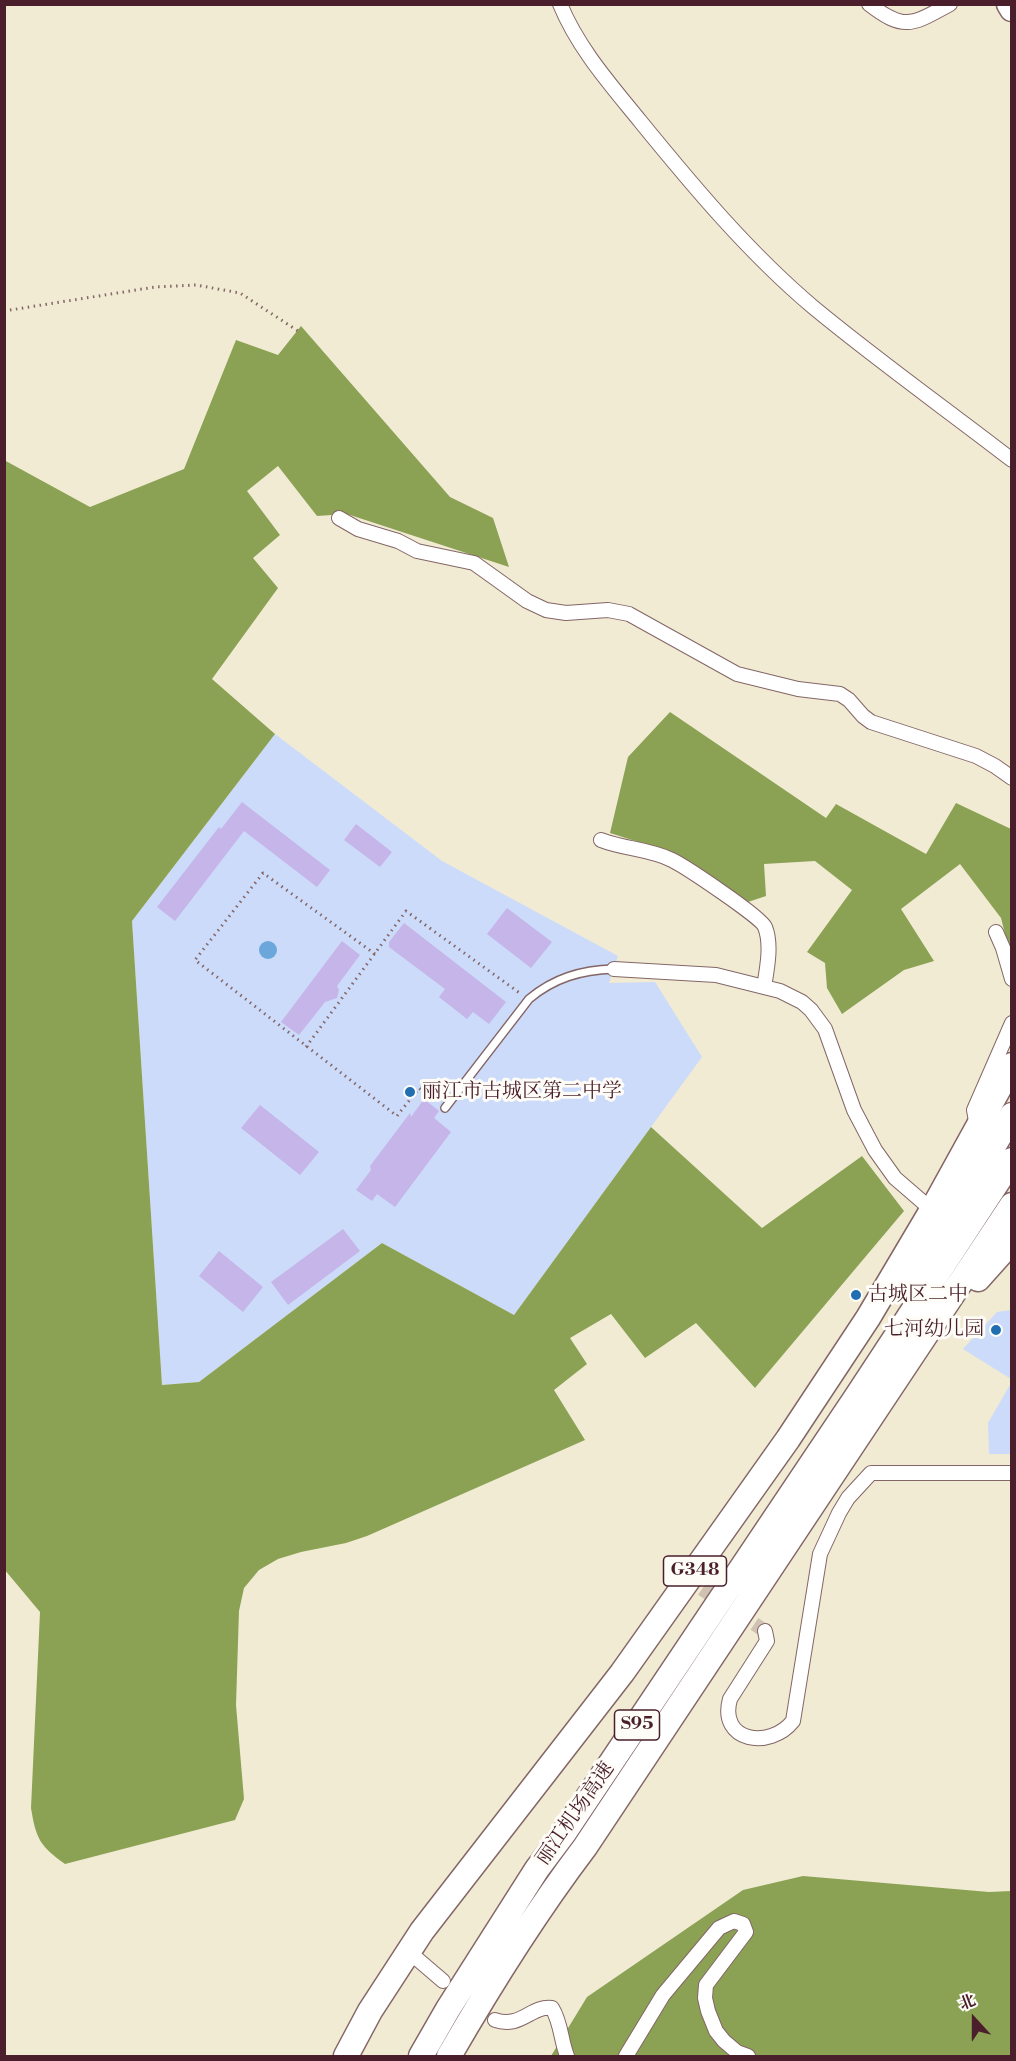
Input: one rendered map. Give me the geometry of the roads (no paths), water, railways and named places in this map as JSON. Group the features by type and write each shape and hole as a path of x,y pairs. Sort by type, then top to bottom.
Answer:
{"highway":[{"path":"1009,4 1011,9"},
{"name":"G348","path":"346,2056 370,2011 408,1951 622,1673 695,1584 844,1356 932,1210 1011,1065"},
{"path":"857,1396 930,1253 1011,1115"},
{"path":"857,1396 1011,1160"},
{"path":"877,1410 1011,1205"},
{"path":"877,1410 987,1268 1011,1241"},
{"name":"丽江机场高速","path":"421,2056 448,2009 537,1869 564,1833 857,1396"},
{"name":"丽江机场高速","path":"449,2056 558,1883 585,1847 877,1410"}],"street":[{"path":"560,4 583,48 611,85 670,158 742,240 813,306 1011,460"},
{"path":"868,4 888,18 903,23 920,21 950,4"},
{"path":"339,518 358,529 398,541 417,551 474,564 527,601 546,610 566,613 608,610 629,614 737,675 840,694 871,722 976,756 1011,778"},
{"path":"601,840 673,860 762,922 769,941 764,987"},
{"path":"996,932 1006,956 1011,979"},
{"path":"614,969 716,975 792,995 812,1010 825,1029 854,1110 875,1150 895,1178 932,1210"},
{"path":"978,1127 974,1110 1011,1023"},
{"path":"765,1630 767,1641 730,1699 729,1705 729,1718 736,1730 748,1738 756,1739 777,1735 793,1721 820,1554 839,1512 871,1473 1011,1473"},
{"path":"626,2056 663,1995 719,1928 734,1921 743,1924 746,1932 706,1985 705,1998 716,2031 724,2042 737,2052 748,2056"},
{"path":"408,1951 443,1981"},
{"path":"495,2019 513,2022 543,2008 552,2008 567,2056"}],"lane":[{"path":"445,1108 529,999 562,978 587,971 614,969"}],"water":[{"path":"268,941 274,944 277,950 274,956 268,959 262,956 259,950 262,944"}],"tunnel":[{"path":"702,1589 765,1631"}],"place":[{"name":"丽江市古城区第二中学","path":"410,1092"},
{"name":"古城区二中","path":"856,1295"},
{"name":"七河幼儿园","path":"996,1330"}]}
